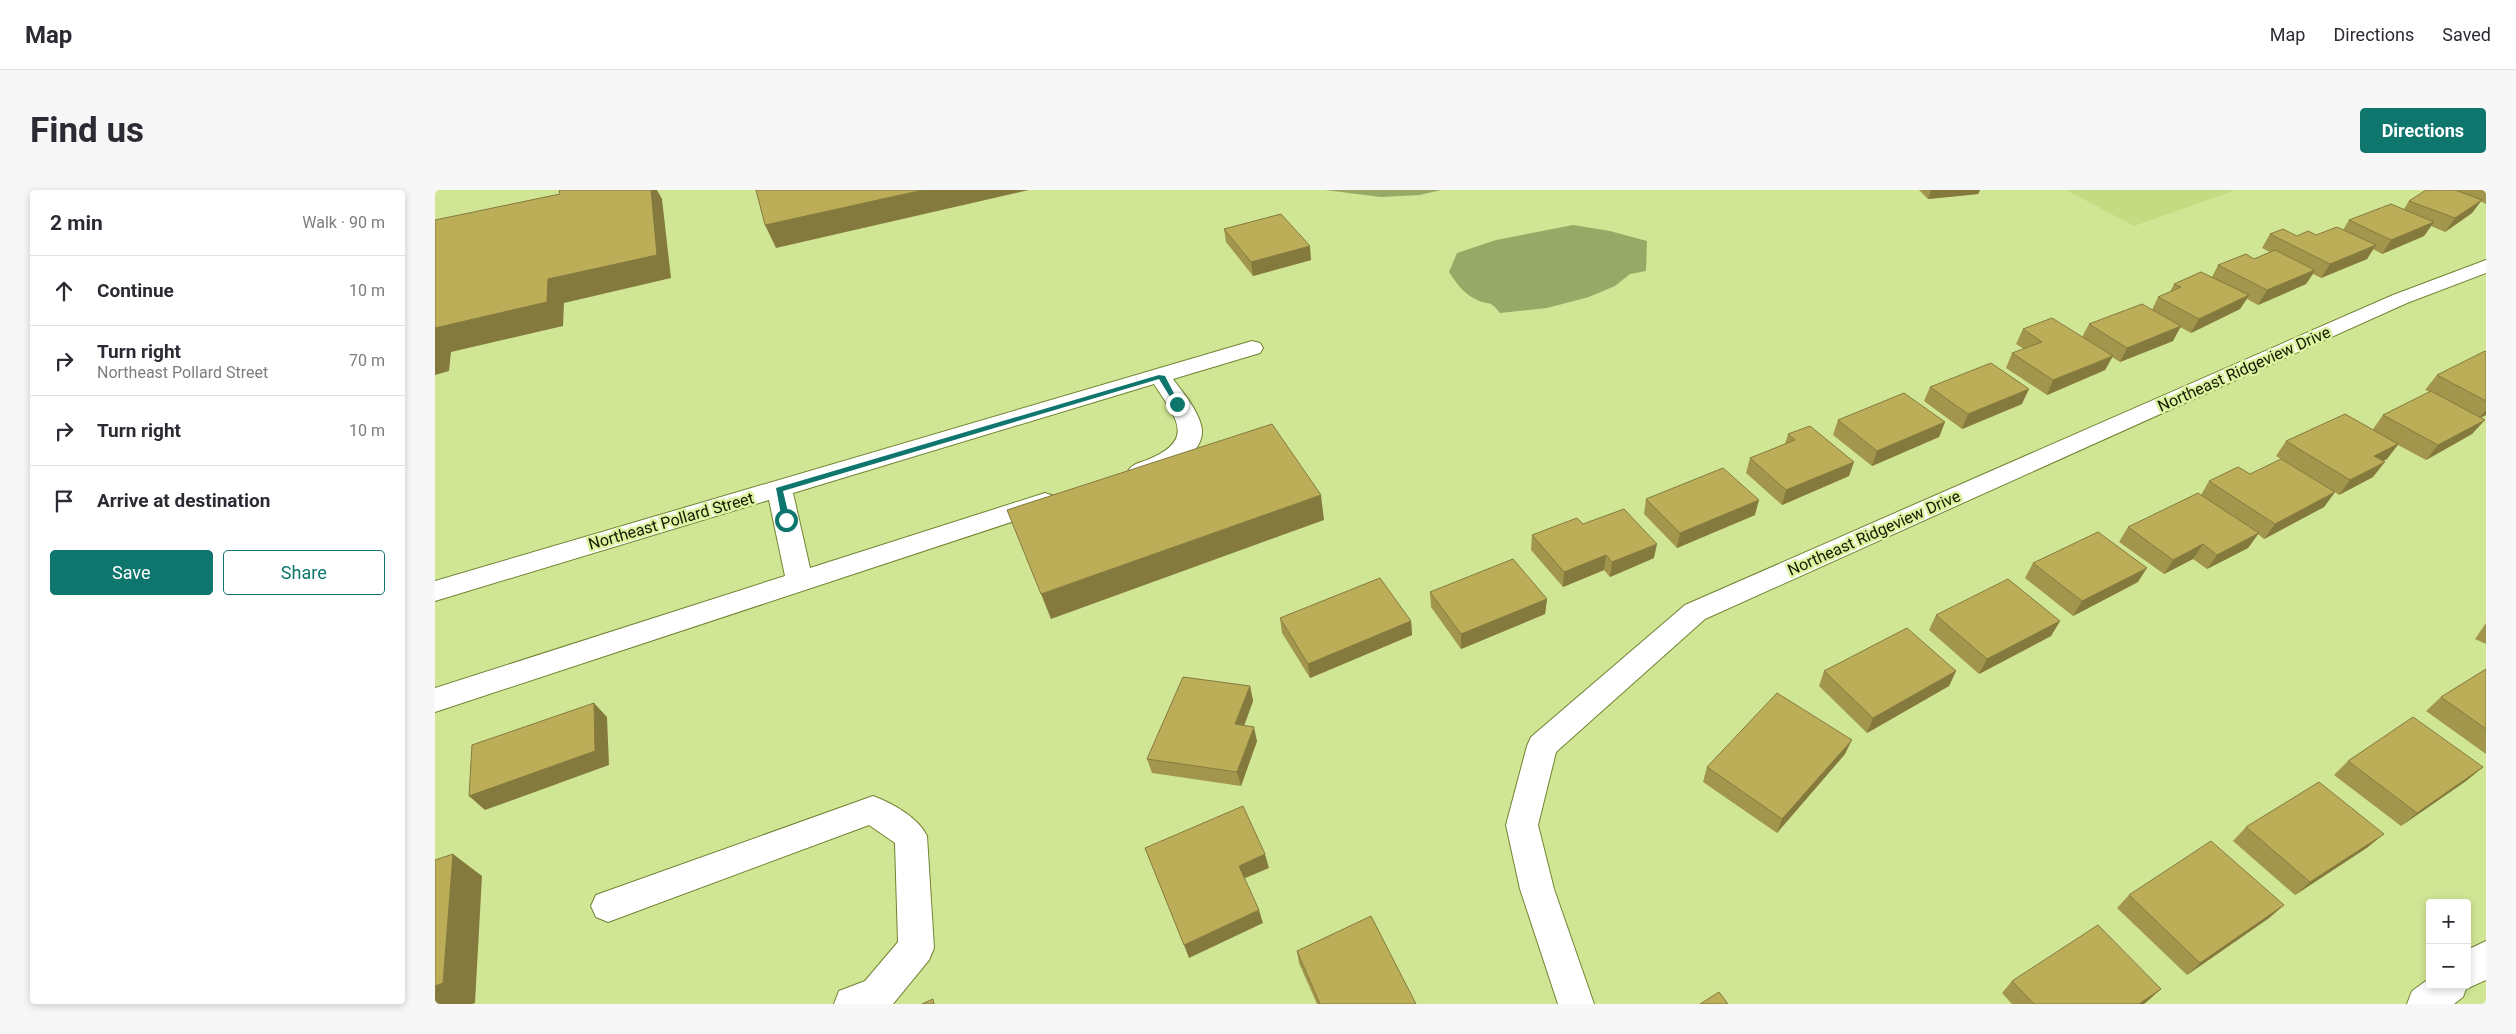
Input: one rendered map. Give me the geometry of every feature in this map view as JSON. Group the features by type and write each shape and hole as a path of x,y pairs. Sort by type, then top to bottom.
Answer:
{"street":[{"name":"Northeast Ridgeview Drive","path":"1576,1004 1537,889 1522,825 1542,746 1695,612 2400,299 2486,266"},
{"name":"Northeast Pollard Street","path":"436,598 779,489 1252,348"},
{"path":"1113,480 1160,464 1179,453 1190,440 1190,427 1161,376"},
{"path":"779,489 800,581"},
{"path":"435,700 1065,495"},
{"path":"608,906 873,810 911,836 916,948 878,994 853,1004"},
{"path":"2471,969 2486,958"},
{"path":"2425,1004 2445,989"}],"shaded area":[{"path":"1325,190 1441,190 1420,195 1381,197"},
{"path":"2066,190 2236,190 2134,226"},
{"path":"1573,225 1610,231 1647,241 1646,271 1630,274 1615,286 1589,297 1547,308 1500,313 1491,304 1481,302 1465,292 1449,272 1457,253 1496,240"}],"building":[{"path":"559,190 651,190 657,255 548,279 547,302 435,328 435,220 560,194"},
{"path":"756,190 923,190 765,225"},
{"path":"2426,190 2455,190 2482,200 2455,218 2409,201"},
{"path":"2391,204 2434,222 2391,240 2349,220"},
{"path":"1281,214 1310,246 1251,262 1224,229"},
{"path":"2337,227 2376,245 2330,264 2270,234 2283,229 2297,236 2308,231 2316,235"},
{"path":"2275,250 2315,270 2267,290 2218,265 2246,254 2254,259"},
{"path":"2201,272 2249,295 2199,319 2158,297 2181,287 2174,284"},
{"path":"2142,304 2181,326 2127,348 2089,324"},
{"path":"2052,318 2113,356 2053,380 2012,353 2042,342 2023,329"},
{"path":"2485,351 2486,401 2437,375"},
{"path":"1991,363 2029,389 1968,414 1930,387"},
{"path":"2431,391 2485,420 2438,445 2383,415"},
{"path":"1904,393 1945,422 1877,451 1838,420"},
{"path":"2345,414 2398,444 2374,456 2385,462 2350,480 2286,441"},
{"path":"1272,424 1321,495 1041,594 1007,510"},
{"path":"1810,426 1854,462 1786,490 1750,458 1795,440 1788,434"},
{"path":"2281,459 2335,492 2275,524 2209,481 2238,467 2250,474"},
{"path":"1723,468 1759,500 1680,533 1646,499"},
{"path":"2198,493 2259,533 2217,555 2203,544 2173,560 2128,527"},
{"path":"1624,509 1657,544 1612,562 1606,555 1564,572 1532,535 1577,518 1583,524"},
{"path":"2098,532 2147,568 2082,601 2033,563"},
{"path":"1513,559 1547,599 1461,634 1430,592"},
{"path":"1380,578 1411,621 1308,664 1280,618"},
{"path":"2008,579 2060,621 1987,659 1936,615"},
{"path":"1907,628 1956,671 1873,718 1824,671"},
{"path":"2486,669 2486,729 2441,697"},
{"path":"1183,677 1250,686 1235,724 1254,727 1237,772 1147,759"},
{"path":"1777,693 1852,740 1782,819 1707,767"},
{"path":"594,703 595,751 469,796 472,745"},
{"path":"2413,717 2483,767 2417,813 2348,761"},
{"path":"2319,782 2384,834 2310,882 2246,827"},
{"path":"1243,806 1265,854 1239,866 1259,910 1184,945 1145,848"},
{"path":"2211,841 2284,905 2200,963 2129,895"},
{"path":"453,854 443,983 435,986 435,860"},
{"path":"1371,916 1416,1004 1320,1004 1297,951"},
{"path":"2098,925 2161,989 2139,1004 2034,1004 2012,981"},
{"path":"1719,992 1728,1004 1700,1004"},
{"path":"933,999 934,1004 922,1004"}],"route":[{"path":"786,520 779,489 1161,376 1177,404"}]}
